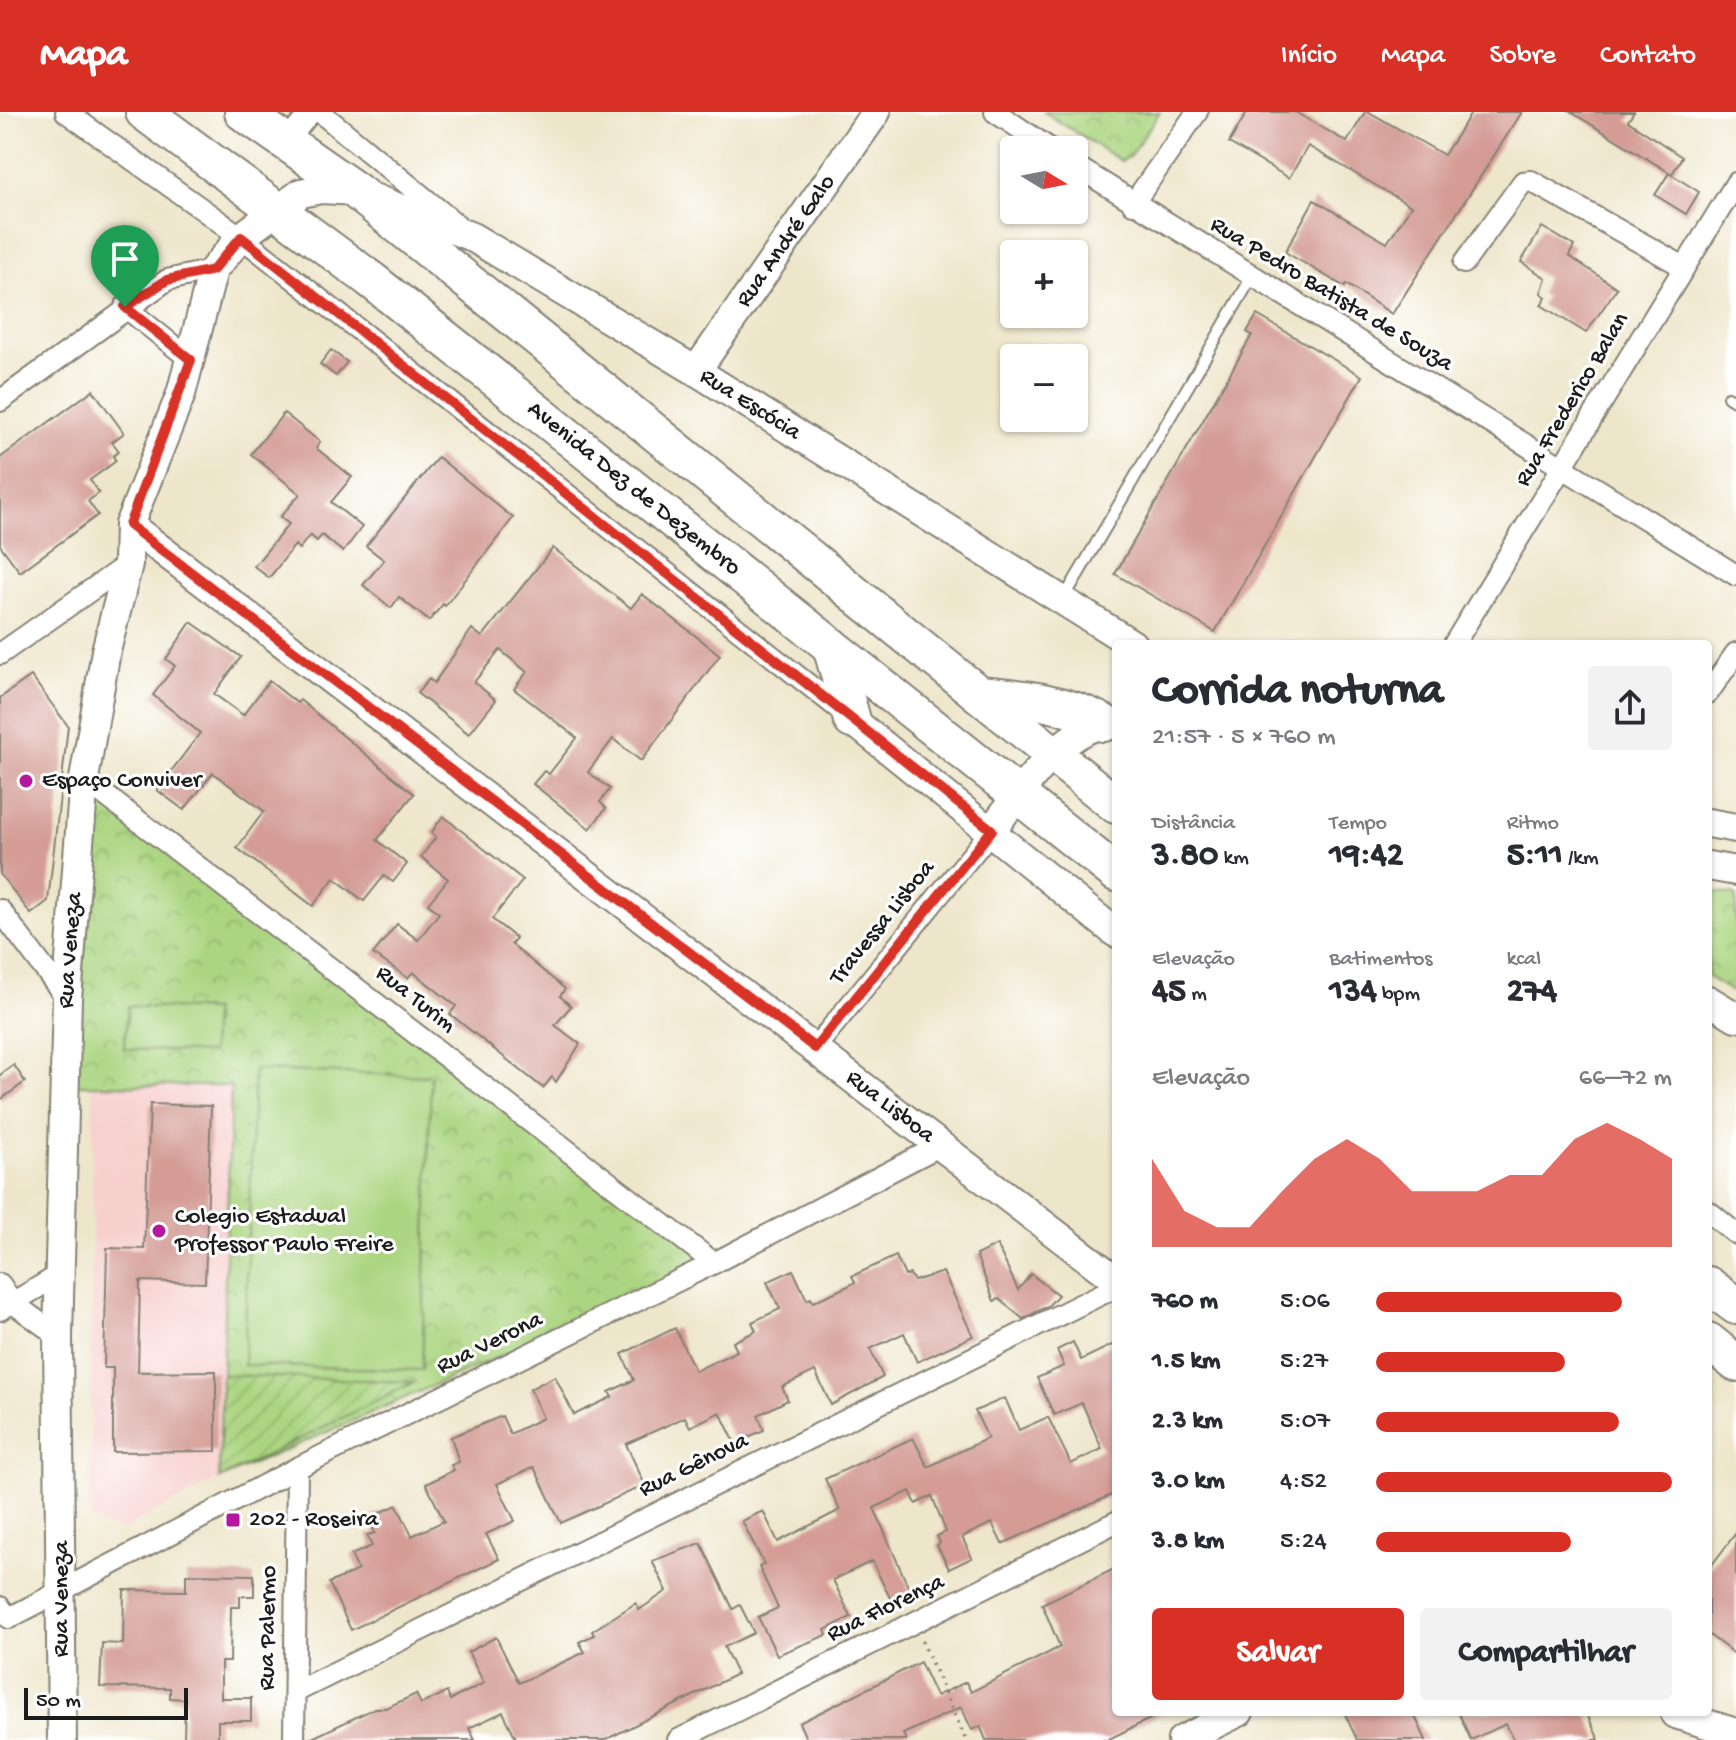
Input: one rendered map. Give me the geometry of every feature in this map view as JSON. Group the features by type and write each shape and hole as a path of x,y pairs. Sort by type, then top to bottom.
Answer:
{"highway":[{"name":"Avenida Dez de Dezembro","path":"144,112 276,209 1112,870"},
{"path":"243,112 356,191 1112,802"},
{"path":"831,646 852,720"},
{"path":"979,694 1035,699 1079,710 1112,727"},
{"path":"1712,1288 1736,1306"},
{"path":"1712,1344 1736,1363"}],"street":[{"path":"66,112 241,237 992,830 1112,930"},
{"path":"286,142 311,112"},
{"path":"320,112 472,237"},
{"name":"Rua André Galo","path":"696,371 876,112"},
{"path":"995,112 1031,136"},
{"path":"1133,204 1197,112"},
{"name":"Rua Pedro Batista de Souza","path":"1088,174 1736,575"},
{"path":"1464,263 1523,182 1531,181 1684,267"},
{"name":"Rua Frederico Balan","path":"1456,640 1736,183"},
{"name":"Rua Veneza","path":"62,1740 63,1591 58,1336 67,999 84,779 106,651 128,564 129,525 191,360 213,270 241,237 301,193 321,189 356,191"},
{"name":"Rua Escócia","path":"356,191 472,237 696,371 1126,640"},
{"path":"0,401 125,307 167,280 213,270"},
{"path":"125,307 191,360"},
{"name":"Rua Lisboa","path":"129,525 1112,1277"},
{"path":"0,654 128,564"},
{"path":"1712,687 1736,653"},
{"path":"992,830 1018,795 1069,738 1112,727"},
{"name":"Rua Turim","path":"84,779 714,1263"},
{"path":"1712,824 1736,828"},
{"name":"Travessa Lisboa","path":"815,1048 992,830"},
{"path":"1712,867 1736,871"},
{"path":"0,910 67,999"},
{"path":"1712,1002 1736,1017"},
{"name":"Rua Verona","path":"0,1607 9,1618 297,1468 714,1263 941,1145"},
{"path":"1712,1214 1736,1234"},
{"path":"6,1307 59,1275"},
{"path":"0,1284 6,1307 58,1336"},
{"name":"Rua Gênova","path":"295,1692 1112,1289"},
{"name":"Rua Palermo","path":"294,1740 297,1468"},
{"name":"Rua Florença","path":"678,1740 1112,1524"},
{"path":"1182,1740 1231,1716"},
{"path":"1675,1722 1736,1733"}],"lane":[{"path":"1063,601 1252,277"}],"path":[{"path":"914,1624 966,1740"}],"shaded area":[{"name":"Colegio Estadual Professor Paulo Freire","path":"93,1083 231,1086 219,1479 122,1530 102,1525 92,1517 90,1506"}],"green space":[{"path":"1044,112 1160,112 1129,157 1121,161 1088,140 1088,136 1082,136"},
{"path":"84,779 714,1263 219,1479 231,1086 65,1085"},
{"path":"1712,892 1736,895 1736,994 1712,979"},
{"path":"128,1006 213,1010 211,1053 124,1049"},
{"path":"254,1070 431,1076 422,1370 244,1365"},
{"path":"222,1375 414,1382 219,1479"}],"building":[{"path":"1247,112 1295,112 1347,142 1365,112 1369,112 1444,155 1472,112 1522,112 1392,314 1346,284 1345,287 1285,252 1314,200 1387,243 1411,206 1308,146 1289,178 1229,143"},
{"path":"1571,112 1634,112 1628,121 1682,157 1672,174"},
{"path":"1669,173 1699,192 1686,214 1655,195"},
{"path":"1542,227 1574,246 1569,256 1617,288 1586,333 1541,305 1546,297 1541,293 1546,278 1521,262"},
{"path":"1257,315 1362,376 1215,632 1115,574 1252,335 1247,332"},
{"path":"331,350 347,362 336,376 320,364"},
{"path":"93,390 124,433 112,442 119,451 113,456 116,461 90,480 99,493 88,501 98,515 20,572 0,545 0,458"},
{"path":"284,413 320,442 316,448 352,477 331,502 362,527 343,552 322,535 317,541 310,535 299,549 295,545 269,578 254,566 289,524 280,517 300,494 251,454"},
{"path":"438,457 513,518 445,606 443,604 429,621 399,597 391,608 363,585 384,560 366,546"},
{"path":"553,548 631,608 642,594 720,655 641,761 613,739 588,772 610,789 600,802 606,808 590,829 533,784 544,771 549,774 577,738 514,689 527,672 500,650 474,682 496,700 469,734 417,693 429,679 434,683 472,629 482,637"},
{"path":"191,622 241,657 214,694 243,715 269,681 297,703 300,700 414,794 377,840 407,864 393,882 384,876 364,901 334,878 313,906 237,848 264,811 213,773 184,810 157,790 200,733 153,695 175,666 166,659"},
{"path":"31,676 68,726 48,901 31,914 0,874 0,698"},
{"path":"443,816 523,880 492,919 516,938 511,944 565,989 560,996 571,1006 555,1025 580,1044 556,1082 552,1077 543,1088 450,1014 456,1006 413,972 408,978 373,954 397,924 418,940 439,913 428,904 448,879 421,857 436,837 431,833"},
{"path":"14,1065 25,1082 0,1100 0,1075"},
{"path":"150,1104 211,1106 205,1283 140,1281 138,1372 216,1371 216,1451 113,1452 113,1368 104,1368 107,1248 144,1249"},
{"path":"997,1245 1018,1290 1031,1274 1058,1295 1048,1306 1023,1319 999,1299 994,1301 976,1255"},
{"path":"896,1256 905,1276 910,1274 914,1281 943,1272 973,1336 917,1362 904,1333 870,1349 883,1377 831,1405 815,1371 782,1387 788,1400 758,1415 764,1430 735,1443 720,1412 690,1427 685,1417 626,1444 645,1485 561,1523 534,1467 497,1484 515,1521 486,1534 499,1559 351,1630 329,1583 358,1570 351,1555 372,1546 367,1535 375,1533 368,1518 397,1505 412,1536 444,1521 426,1484 454,1470 451,1465 459,1462 451,1437 502,1416 510,1434 543,1418 530,1389 555,1376 574,1415 612,1397 609,1392 634,1380 622,1354 675,1328 695,1371 737,1351 733,1342 756,1331 752,1322 780,1309 767,1282 793,1270 807,1300 811,1298 813,1302 855,1282 852,1276"},
{"path":"1073,1342 1081,1360 1112,1345 1112,1495 1002,1544 992,1523 962,1537 972,1558 949,1569 937,1545 940,1543 937,1536 946,1532 932,1496 916,1504 910,1491 874,1508 910,1591 891,1600 872,1561 833,1580 851,1617 825,1630 827,1635 777,1655 758,1617 778,1608 759,1567 764,1564 742,1521 763,1511 778,1542 840,1510 825,1479 913,1438 928,1467 988,1438 975,1411 1005,1398 1019,1430 1048,1417 1071,1464 1102,1449 1082,1403 1054,1415 1037,1378 1064,1366 1057,1350"},
{"path":"1736,1533 1736,1655 1712,1637 1712,1565"},
{"path":"701,1543 733,1609 740,1605 754,1633 724,1647 737,1674 605,1740 517,1740 503,1712 469,1728 475,1740 308,1740 375,1708 386,1708 416,1694 421,1704 447,1692 450,1700 484,1683 468,1652 496,1637 519,1683 585,1652 579,1642 594,1635 592,1631 636,1603 639,1610 667,1591 652,1561"},
{"path":"1112,1570 1112,1716 1156,1716 1107,1740 986,1740 980,1726 972,1730 961,1707 903,1734 906,1740 807,1740 799,1723 920,1662 936,1696 966,1682 971,1692 1060,1647 1042,1604"},
{"path":"186,1574 254,1575 254,1596 240,1596 240,1607 231,1607 230,1662 221,1662 221,1698 251,1698 251,1721 218,1721 218,1740 184,1740 185,1699 170,1698 170,1688 100,1687 102,1643 123,1644 124,1590 186,1591"},
{"path":"1346,1716 1415,1716 1426,1740 1357,1740"},
{"path":"1460,1716 1588,1716 1599,1740 1514,1740 1506,1724 1471,1740"}],"place":[{"name":"Espaço Conviver","path":"26,781"},
{"name":"Colegio Estadual Professor Paulo Freire","path":"159,1231"},
{"name":"202 - Roseira","path":"233,1520"}],"route":[{"path":"241,237 992,830 815,1048 129,525 181,394 191,360 125,307 167,280 213,270 241,237"}]}
